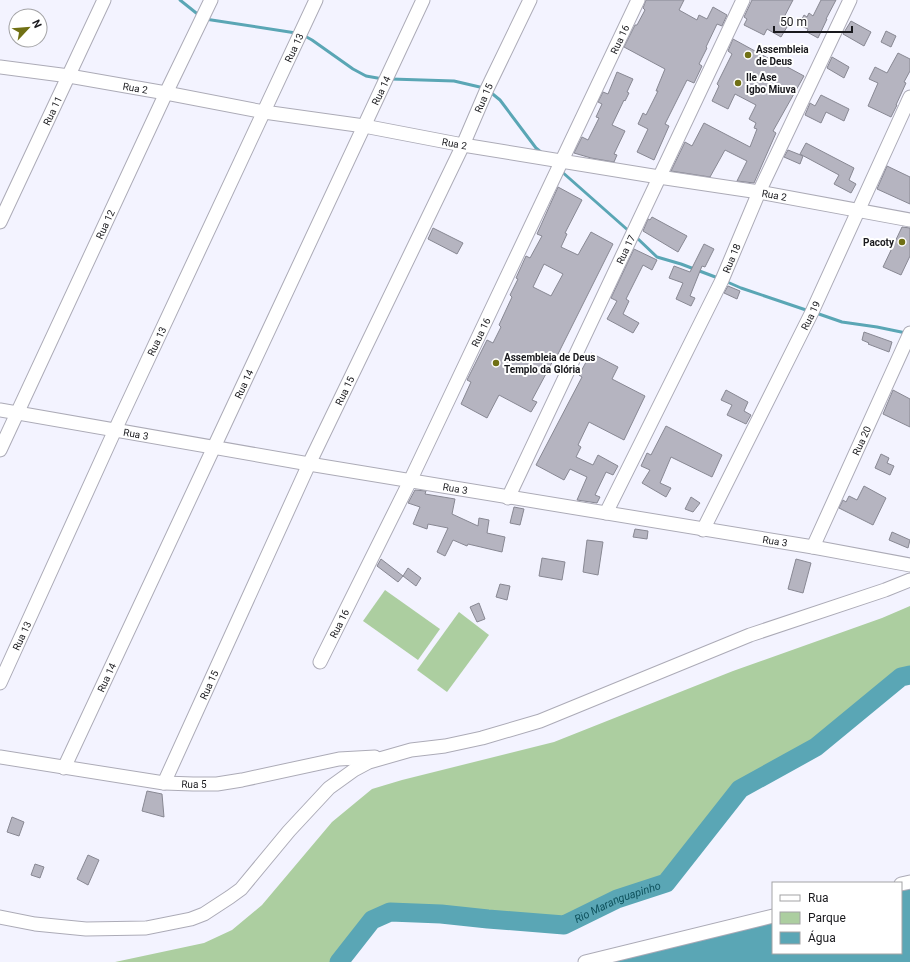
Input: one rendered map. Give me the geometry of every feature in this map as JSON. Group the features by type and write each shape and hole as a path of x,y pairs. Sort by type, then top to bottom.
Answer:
{"street":[{"name":"Rua 11","path":"0,222 104,0"},
{"name":"Rua 12","path":"0,450 166,93 212,0"},
{"name":"Rua 13","path":"0,683 316,0"},
{"name":"Rua 14","path":"64,768 215,448 423,0"},
{"name":"Rua 15","path":"164,782 309,464 463,144 487,89 530,0"},
{"name":"Rua 16","path":"320,662 410,481 638,0"},
{"name":"Rua 17","path":"508,498 743,0"},
{"name":"Rua 18","path":"606,513 722,280 759,192 850,0"},
{"name":"Rua 2","path":"0,67 68,76 264,112 364,126 659,177 759,192 910,220"},
{"name":"Rua 19","path":"703,530 812,312 910,97"},
{"name":"Rua 20","path":"813,547 910,333"},
{"name":"Rua 3","path":"0,410 508,498 813,547 910,567"},
{"path":"0,917 35,924 86,929 146,928 190,920 204,914 241,889 289,831 330,788 354,770 369,762 411,750 445,746 482,738 540,721 750,635 907,581 910,567"},
{"name":"Rua 5","path":"0,758 164,782 217,784 339,759 387,757"},
{"path":"585,962 772,916"}],"green space":[{"path":"385,590 440,629 418,660 363,621"},
{"path":"910,606 910,675 901,677 816,747 740,789 666,883 617,899 564,925 441,914 390,912 372,920 339,962 115,962 204,943 232,930 262,905 332,822 372,789 402,780 554,742 733,671 882,618"},
{"path":"459,612 489,635 447,692 417,670"}],"water":[{"path":"910,889 910,962 613,962 772,922 772,954 902,954 902,891"}],"building":[{"path":"646,0 684,0 679,10 697,20 699,15 707,19 713,7 727,15 722,26 717,24 699,64 702,66 694,83 687,80 665,124 669,126 654,160 637,152 648,129 638,124 643,113 646,115 658,91 656,91 665,69 624,47 635,25 637,25 645,10 643,8"},
{"path":"752,0 793,0 781,23 787,27 781,37 767,29 764,35 744,25 747,19 744,17"},
{"path":"821,0 836,0 818,38 807,32 808,29 799,25 804,15 807,17 809,13 813,16"},
{"path":"851,21 871,32 864,46 843,34"},
{"path":"886,31 896,36 891,47 881,42"},
{"path":"733,39 804,76 773,131 776,133 754,183 737,181 747,161 725,150 710,177 671,171 685,142 692,146 704,123 750,147 757,129 754,128 756,123 749,119 756,105 735,94 728,109 712,101 719,86 717,84 732,54 728,51"},
{"path":"898,53 910,59 910,71 904,82 906,83 891,117 868,106 878,83 869,79 875,67 887,73"},
{"path":"832,57 849,67 844,78 827,68"},
{"path":"617,72 633,79 627,92 629,93 612,125 625,131 614,154 617,155 614,162 574,153 582,137 588,140 599,118 596,117 602,104 598,102 603,92 608,94"},
{"path":"821,95 849,109 844,121 826,112 821,123 805,115 810,103 815,106"},
{"path":"806,143 854,168 849,180 856,184 851,193 834,184 839,175 800,154"},
{"path":"788,150 803,156 800,164 784,157"},
{"path":"887,166 910,177 910,204 877,189"},
{"path":"558,187 582,200 565,233 567,234 561,247 578,255 591,232 613,244 557,356 556,355 532,400 537,402 531,412 499,395 487,418 461,404 471,382 467,380 487,340 493,343 501,327 499,325 512,297 510,295 518,279 516,278 526,256 530,258 542,236 537,234","holes":["544,264 563,274 551,296 533,287"]},
{"path":"652,217 687,236 678,252 643,231 648,219 650,220"},
{"path":"902,227 910,228 910,256 901,275 883,267"},
{"path":"433,228 463,243 457,254 428,239"},
{"path":"704,244 714,249 705,267 702,266 690,296 695,298 691,306 676,299 683,283 669,278 674,266 690,272"},
{"path":"634,249 657,260 652,270 643,265 626,299 629,301 623,314 639,323 633,333 607,319 617,301 611,298"},
{"path":"728,286 740,291 737,299 724,293"},
{"path":"864,332 892,342 889,352 868,344 869,343 862,340"},
{"path":"591,353 618,367 612,379 645,396 624,440 589,422 578,445 581,447 576,457 593,465 598,455 618,466 613,475 606,472 595,495 600,497 597,503 577,500 587,477 570,469 564,480 536,465 582,377 579,375"},
{"path":"726,390 748,402 744,411 751,415 746,424 727,415 732,405 721,400"},
{"path":"893,390 910,399 910,427 883,414"},
{"path":"666,426 722,455 712,477 671,457 660,483 671,488 666,497 642,483 650,470 641,466 647,453 651,455"},
{"path":"881,454 889,458 887,463 894,466 890,475 875,468"},
{"path":"864,486 886,498 873,525 839,508 843,500 846,502 849,496 857,500"},
{"path":"415,490 426,491 425,494 455,499 452,514 478,526 479,518 489,520 487,533 505,537 502,552 468,544 467,546 453,540 445,556 437,552 448,528 428,524 427,529 413,524 420,507 408,503"},
{"path":"691,497 700,503 693,512 685,509"},
{"path":"514,507 524,509 520,525 510,523"},
{"path":"635,529 648,531 647,539 633,537"},
{"path":"892,532 910,540 908,548 889,540"},
{"path":"587,540 603,542 598,575 583,572"},
{"path":"542,558 565,562 562,580 539,576"},
{"path":"381,559 403,576 398,582 377,566"},
{"path":"796,559 811,563 803,593 788,589"},
{"path":"408,568 421,578 416,586 403,576"},
{"path":"500,584 510,586 507,600 496,597"},
{"path":"479,603 485,619 477,622 470,607"},
{"path":"147,791 162,794 164,817 142,811"},
{"path":"12,817 24,822 19,836 7,832"},
{"path":"88,855 99,860 88,885 77,879"},
{"path":"35,864 44,867 40,878 31,875"}],"waterway":[{"path":"180,0 200,16"},
{"path":"205,19 296,33"},
{"path":"303,35 353,69 366,76 383,79"},
{"path":"391,79 454,81 484,88"},
{"path":"489,91 500,100 536,148 542,153"},
{"path":"561,171 630,232"},
{"path":"636,237 657,257 718,278"},
{"path":"725,281 741,288 809,311"},
{"path":"816,313 842,322 906,333"},
{"name":"Rio Maranguapinho","path":"339,962 372,920 390,912 441,914 564,925 617,899 666,883 740,789 816,747 901,677 910,675"}],"place":[{"name":"Assembleia de Deus","path":"748,55"},
{"name":"Ile Ase Igbo Miuva","path":"738,83"},
{"name":"Pacoty","path":"902,242"},
{"name":"Assembleia de Deus Templo da Glória","path":"496,363"}]}
